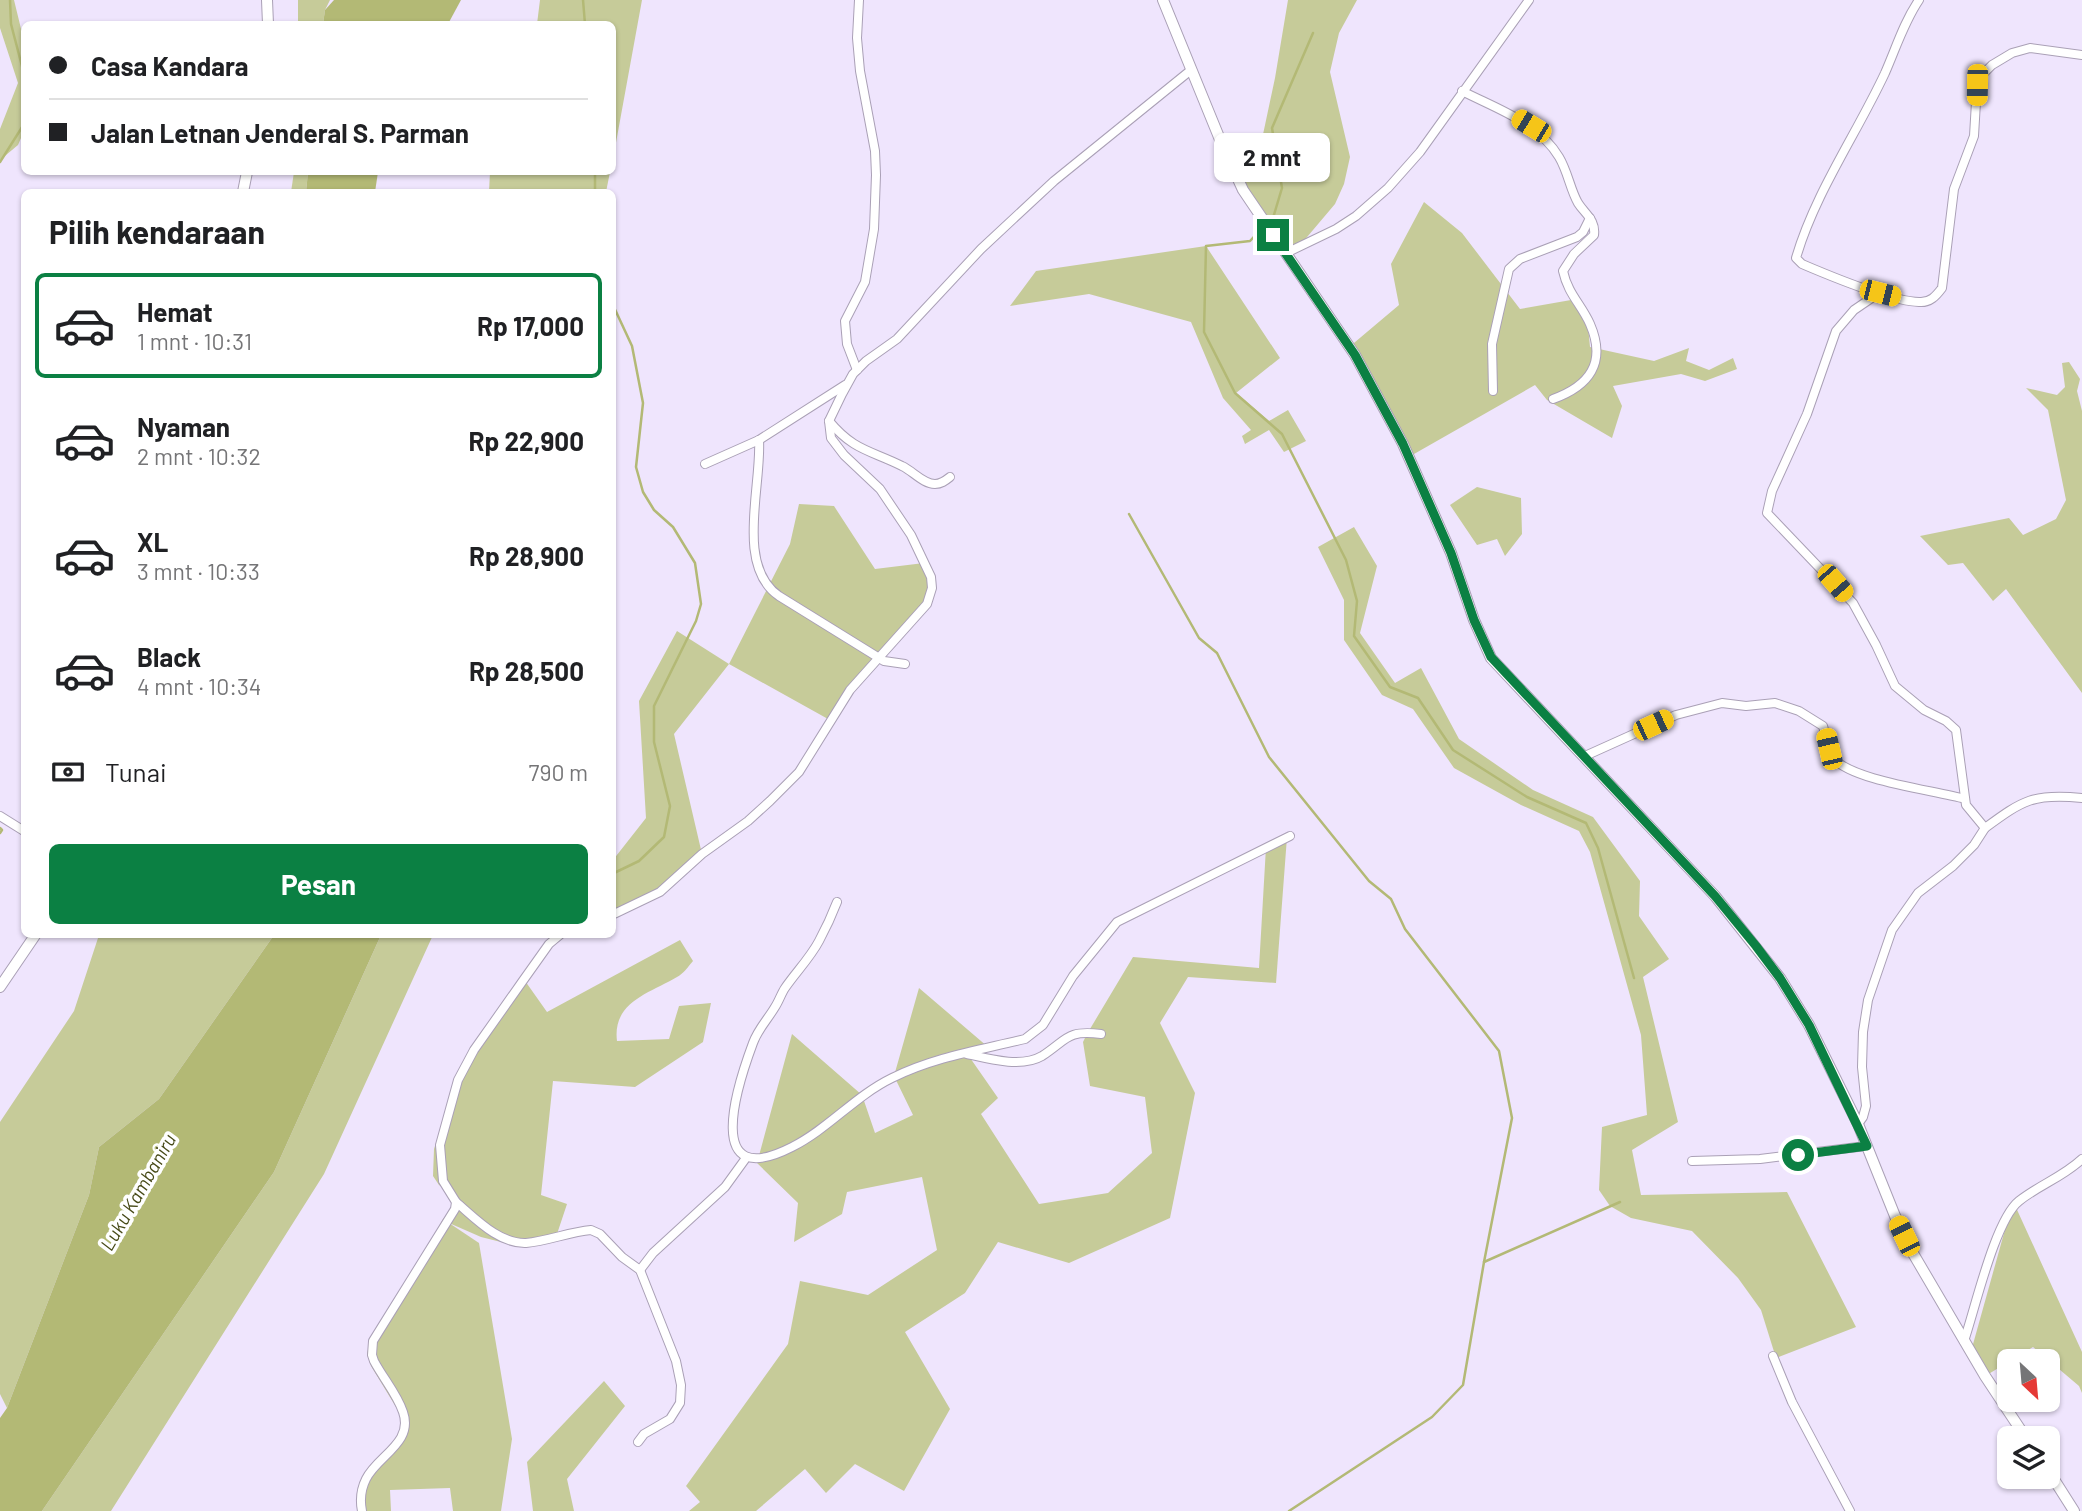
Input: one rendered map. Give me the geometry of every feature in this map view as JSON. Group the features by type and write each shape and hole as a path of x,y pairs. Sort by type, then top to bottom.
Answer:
{"street":[{"path":"267,0 268,21"},
{"path":"857,370 847,344 845,321 864,282 874,229 876,175 875,150 860,71 857,38 859,0"},
{"path":"1163,0 1235,174 1255,209 1355,355 1403,444 1451,553 1474,620 1491,657 1715,896 1780,978 1809,1025 1858,1124 1895,1216 1914,1255 2018,1426"},
{"path":"1286,253 1336,229 1373,202 1412,163 1529,0"},
{"path":"1919,0 1910,13 1886,71 1802,238 1796,258 1802,264 1880,293 1920,302 1929,301 1942,288 1954,189 1974,136 1977,85 1983,74 2012,53 2029,48 2082,55"},
{"path":"616,913 660,892 702,854 748,821 770,801 799,772 850,690 927,604 932,588 931,577 899,513 831,438 829,421 848,383 866,360 897,339 981,249 1054,181 1191,70"},
{"path":"1462,91 1532,127 1558,156 1578,202 1595,229 1594,235 1566,264 1563,271 1570,295 1589,322 1593,335 1592,370 1587,381 1553,400"},
{"path":"1493,391 1492,344 1509,269 1520,259 1577,237 1590,218"},
{"path":"1880,293 1854,310 1836,331 1807,414 1772,491 1767,513 1853,603 1895,686 1913,702 1956,730 1965,799 1976,819 1985,828"},
{"path":"705,464 759,440 848,383"},
{"path":"829,421 854,445 905,468 932,484 938,484 950,477"},
{"path":"759,440 754,546 762,579 768,589 884,661 905,664"},
{"path":"1585,757 1676,715 1722,703 1746,706 1775,703 1799,711 1823,726 1833,758 1844,767 1875,779 1965,799"},
{"path":"1858,1124 1866,1106 1862,1067 1863,1032 1868,1000 1892,930 1919,893 1953,866 1974,845 1985,828 2023,802 2057,795 2082,798"},
{"path":"0,816 21,829"},
{"path":"837,902 819,941 784,989 753,1041 735,1105 732,1127 737,1150 754,1161 792,1147 889,1079 929,1061 1025,1039 1036,1032 1073,976 1117,922 1290,836"},
{"path":"0,987 33,938"},
{"path":"556,938 549,944 474,1050 458,1080 440,1145 443,1181 456,1202 487,1228 506,1238 524,1243 591,1230 600,1234 622,1257 640,1270 676,1361 681,1385 680,1403 670,1419 644,1434 638,1442"},
{"path":"964,1053 992,1060 1028,1060 1042,1056 1072,1034 1101,1034"},
{"path":"1692,1161 1760,1159 1867,1146"},
{"path":"640,1270 660,1246 725,1187 746,1158"},
{"path":"1964,1340 2001,1227 2013,1207 2021,1199 2065,1174 2082,1159"},
{"path":"362,1511 360,1501 365,1479 397,1444 405,1430 396,1396 374,1361 373,1341 454,1214 456,1202"},
{"path":"1773,1356 1792,1402 1850,1511"},
{"path":"2060,1489 2074,1511"}],"shaded area":[{"path":"0,0 14,0 21,29 21,138 18,145 0,160 0,129 18,83 0,28"},
{"path":"298,0 330,0 323,21 298,21"},
{"path":"540,0 642,0 616,143 616,21 537,21"},
{"path":"1288,0 1357,0 1339,33 1330,72 1350,157 1344,184 1335,204 1302,243 1284,253 1231,172 1258,158"},
{"path":"294,175 308,175 306,189 291,189"},
{"path":"490,175 609,175 607,189 489,189"},
{"path":"1424,202 1462,233 1520,309 1571,300 1588,326 1590,347 1654,361 1689,348 1686,361 1709,370 1733,358 1737,369 1705,381 1681,374 1613,386 1622,406 1612,438 1547,400 1535,385 1407,458 1348,348 1399,305 1391,264"},
{"path":"1206,246 1280,358 1236,393 1269,421 1288,410 1306,441 1284,452 1269,430 1245,444 1242,436 1251,430 1223,398 1191,322 1089,294 1010,306 1036,271"},
{"path":"2069,362 2080,379 2077,391 2082,411 2082,693 2006,589 1993,601 1963,563 1948,565 1920,536 2009,518 2023,535 2056,519 2066,500 2048,410 2026,388 2057,395 2065,387 2062,363"},
{"path":"1477,487 1521,498 1522,534 1505,556 1497,539 1477,545 1450,505"},
{"path":"799,504 834,506 875,569 924,563 930,589 924,605 828,719 729,664 790,544"},
{"path":"1354,527 1377,566 1360,633 1395,683 1421,668 1459,739 1533,790 1593,817 1640,881 1639,916 1669,959 1643,977 1678,1122 1632,1150 1641,1195 1787,1192 1856,1327 1776,1358 1761,1310 1738,1278 1692,1231 1631,1218 1610,1206 1599,1190 1602,1127 1647,1115 1641,1035 1590,852 1579,831 1521,805 1454,768 1413,709 1382,695 1344,640 1344,600 1318,547"},
{"path":"677,631 729,664 674,734 702,854 658,889 616,910 616,856 646,818 639,701"},
{"path":"1287,837 1276,983 1188,977 1160,1023 1195,1093 1170,1218 1069,1263 998,1242 965,1293 905,1332 950,1409 904,1491 855,1464 826,1493 805,1469 756,1511 689,1511 700,1502 686,1486 788,1344 800,1281 868,1295 937,1250 922,1177 847,1192 842,1214 794,1242 798,1203 757,1163 792,1034 862,1095 875,1133 913,1115 894,1076 919,988 988,1047 966,1052 998,1098 981,1114 1039,1204 1108,1193 1152,1153 1145,1097 1090,1086 1083,1042 1087,1034 1133,957 1259,968 1266,847"},
{"path":"98,938 272,938 159,1099 99,1147 89,1195 7,1408 0,1394 0,1122 74,1011"},
{"path":"380,938 432,938 324,1174 111,1511 42,1511 274,1172"},
{"path":"680,940 693,961 679,976 635,1000 627,1008 620,1017 617,1041 669,1039 679,1006 711,1003 703,1042 635,1087 553,1081 541,1195 567,1204 557,1234 509,1244 481,1237 449,1223 479,1243 512,1439 501,1511 453,1511 450,1488 390,1490 391,1511 358,1511 358,1493 397,1439 402,1427 399,1412 371,1366 367,1354 371,1337 401,1297 443,1219 453,1208 454,1200 433,1176 434,1149 458,1074 523,978 547,1012"},
{"path":"2013,1201 2082,1352 2082,1393 2079,1386 2060,1370 2060,1349 1997,1349 1997,1369 1982,1378 1970,1355"},
{"path":"604,1381 625,1406 567,1479 574,1511 533,1511 527,1462"}],"water":[{"path":"334,0 461,0 450,21 323,21 325,10"},
{"path":"308,175 378,175 375,189 306,189"},
{"name":"Luku Kambaniru","path":"272,938 380,938 274,1172 42,1511 0,1511 0,1418 7,1408 89,1195 99,1147 159,1099"}],"waterway":[{"path":"10,0 11,24 21,62"},
{"path":"583,0 585,21"},
{"path":"1269,221 1273,218 1282,188 1272,128 1313,33"},
{"path":"0,162 21,129"},
{"path":"595,175 595,189"},
{"path":"1264,226 1250,241 1206,246 1204,332 1235,393 1282,434 1346,560 1357,601 1354,636 1390,687 1418,698 1453,750 1527,797 1586,823 1598,848 1634,978"},
{"path":"616,312 632,346 643,403 636,467 643,492 654,510 673,527 695,563 701,604 696,621 654,706 654,742 670,806 664,837 639,861 616,872"},
{"path":"1129,514 1199,638 1217,653 1269,757 1369,881 1391,899 1405,929 1499,1051 1512,1118 1463,1385 1432,1417 1289,1511"},
{"path":"0,828 0,833"},
{"path":"1484,1262 1620,1202"}],"route":[{"path":"1273,235 1355,355 1403,444 1451,553 1474,620 1491,657 1715,896 1780,978 1809,1025 1867,1146 1798,1155"}]}
